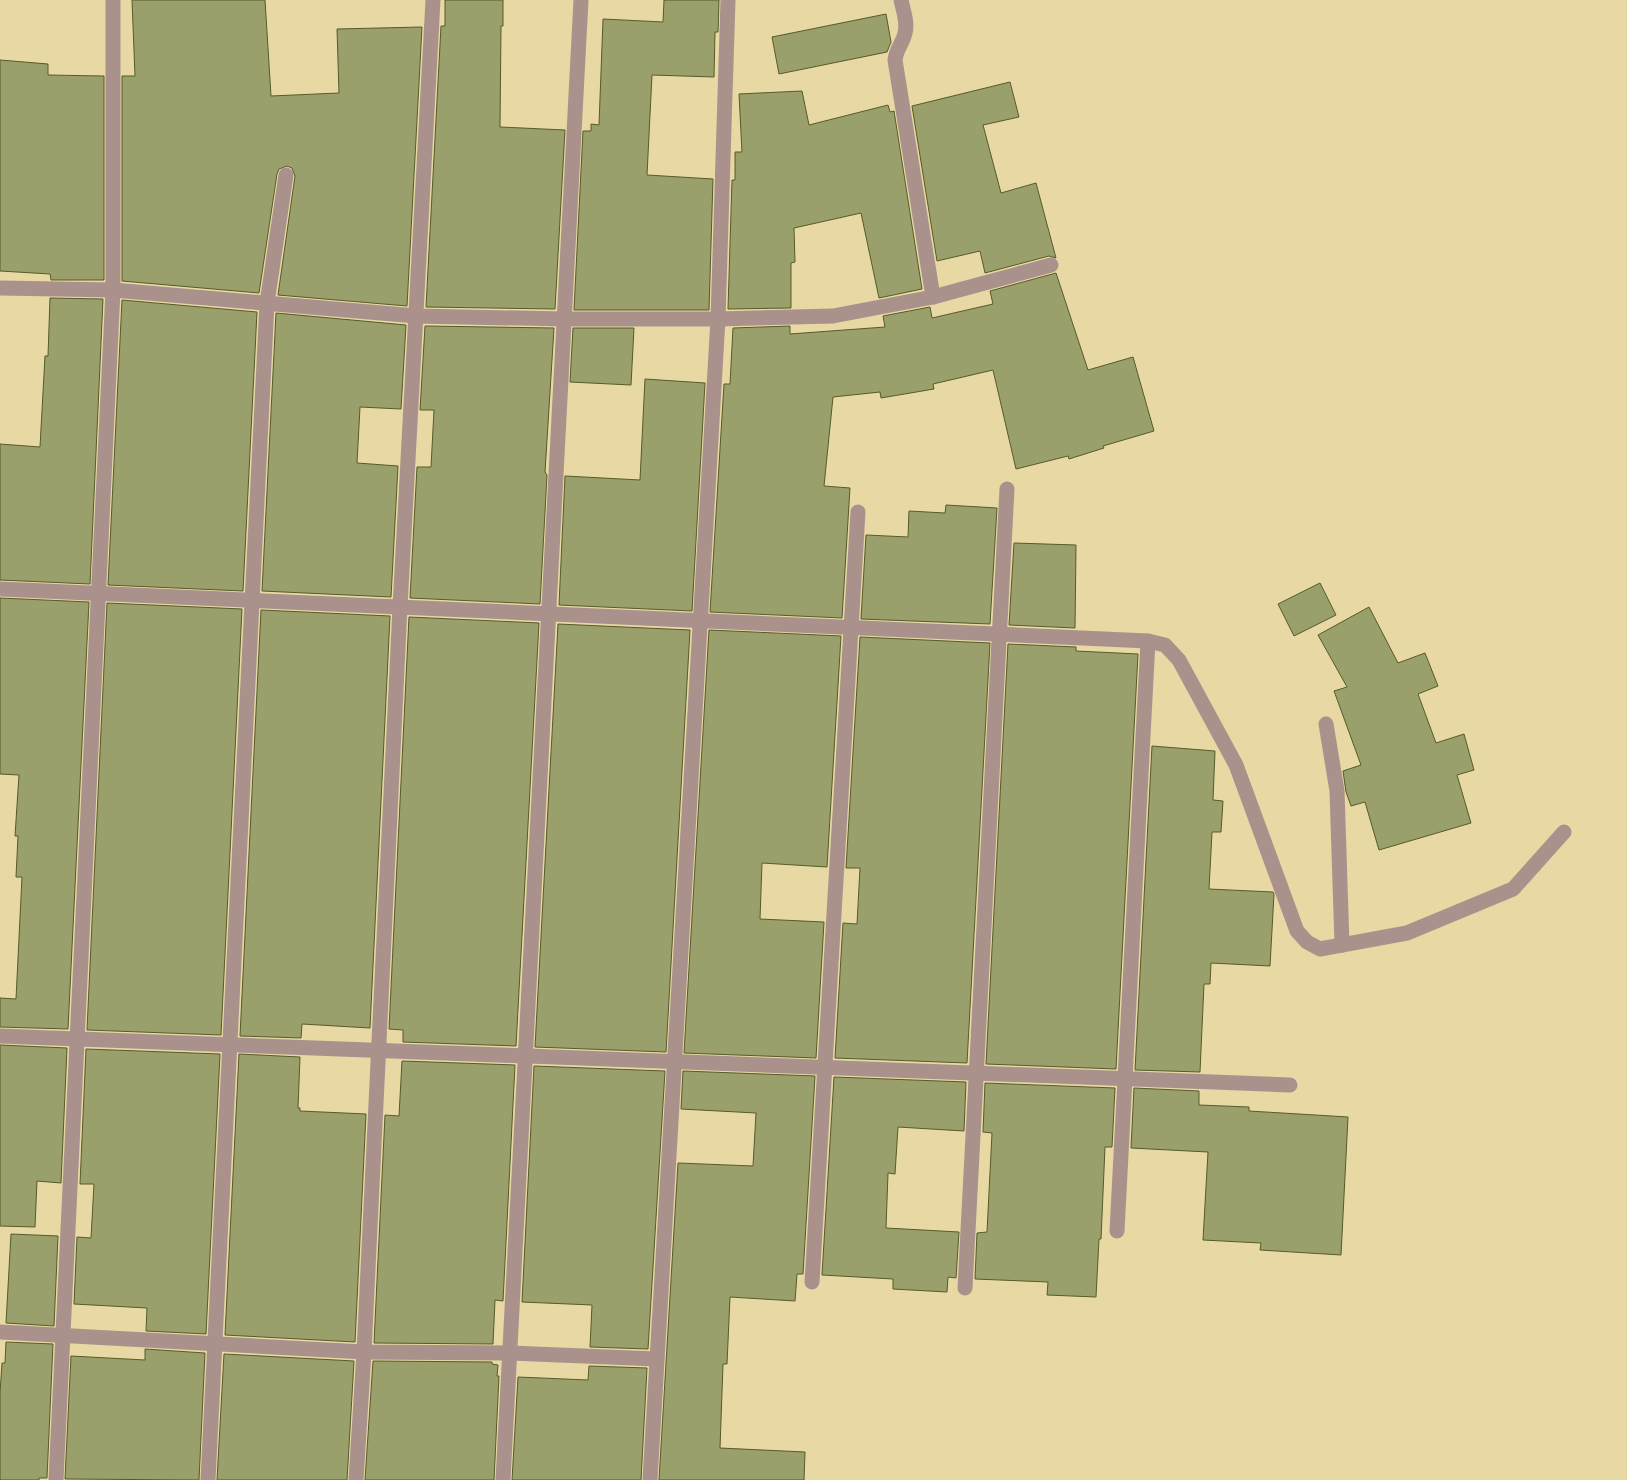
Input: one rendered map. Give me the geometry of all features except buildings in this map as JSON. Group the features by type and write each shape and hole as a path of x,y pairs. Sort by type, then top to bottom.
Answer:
{"street":[{"path":"56,1480 113,290 113,0"},
{"path":"356,1480 432,0"},
{"path":"503,1480 582,0"},
{"path":"650,1480 718,319 728,0"},
{"path":"901,0 906,24 905,33 896,50 896,60 934,297"},
{"path":"208,1480 267,303 286,175"},
{"path":"0,288 113,290 416,316 565,319 718,319 833,316 934,297 1051,265"},
{"path":"965,1288 1007,489"},
{"path":"812,1282 858,512"},
{"path":"0,589 1148,640 1165,645 1178,660 1236,765 1297,930 1307,942 1320,949 1406,933 1513,889 1564,832"},
{"path":"1117,1230 1148,640"},
{"path":"1326,724 1337,791 1342,945"},
{"path":"0,1036 1290,1085"},
{"path":"0,1332 364,1352 510,1353 657,1359"}]}
